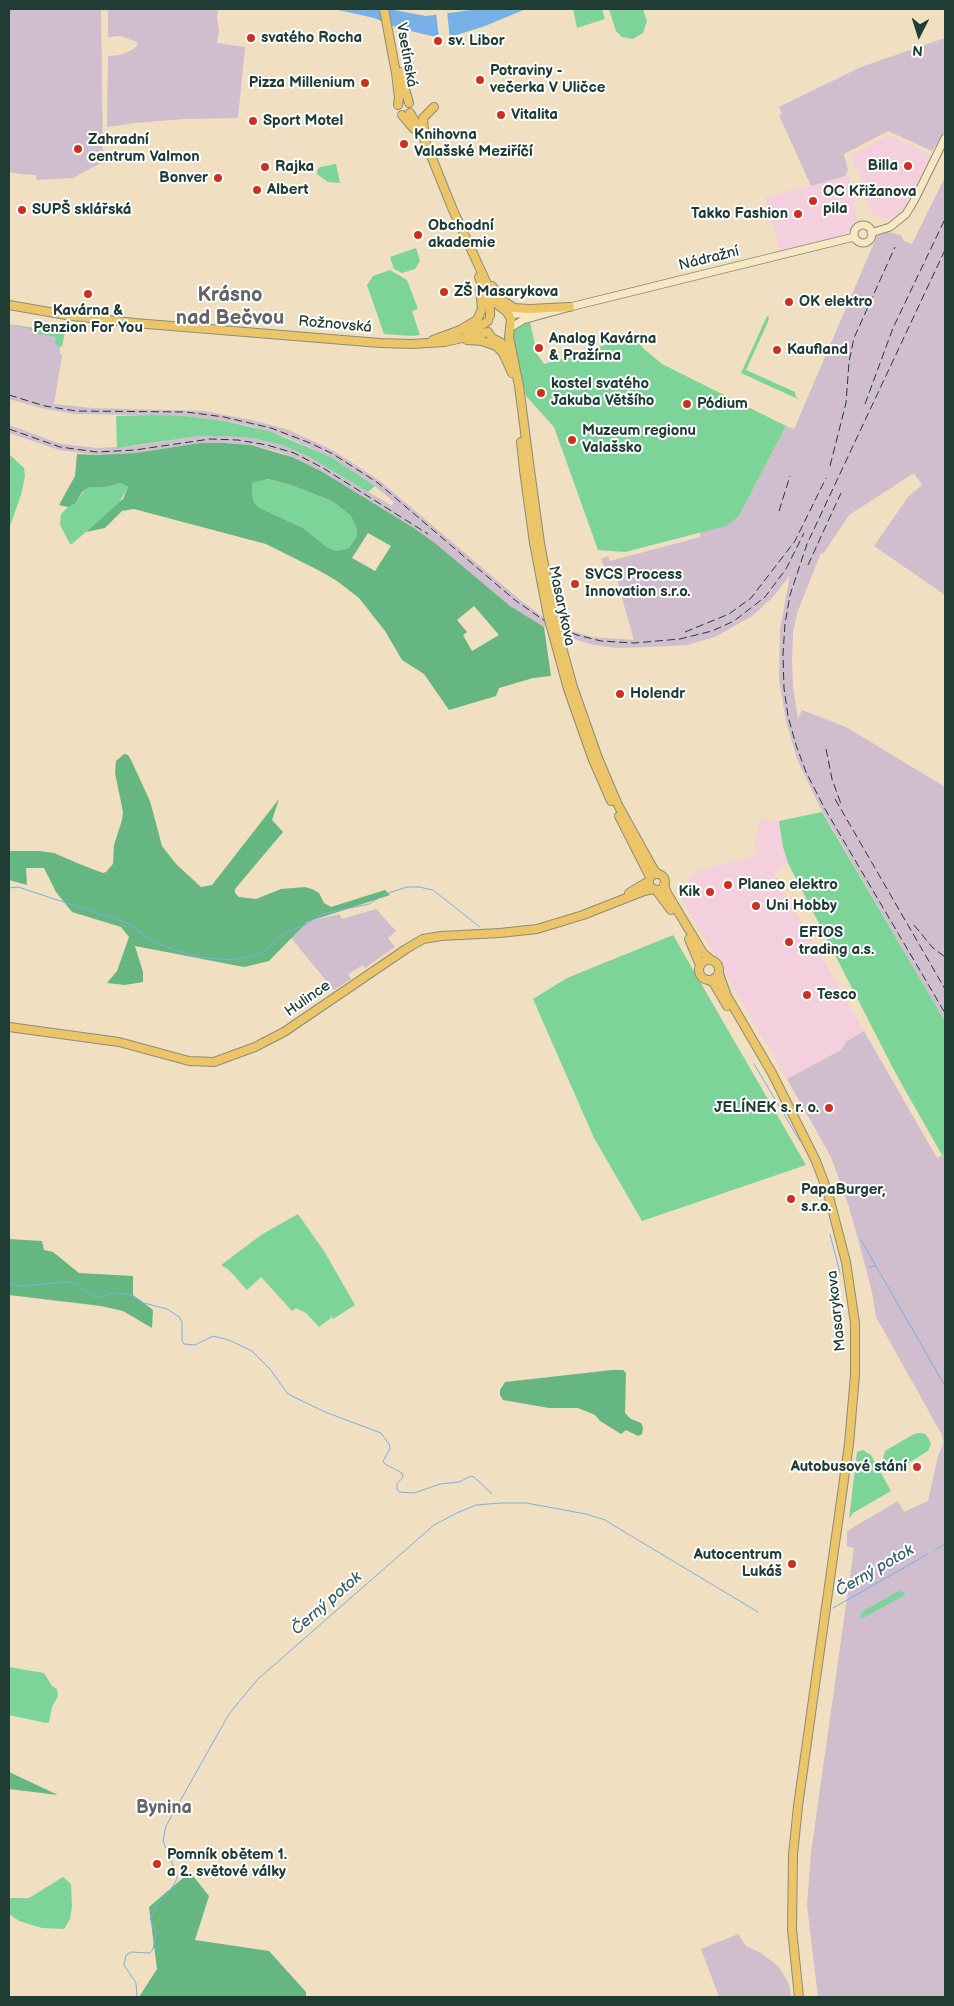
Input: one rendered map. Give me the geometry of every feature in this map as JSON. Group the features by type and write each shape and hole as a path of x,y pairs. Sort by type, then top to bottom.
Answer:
{"main road":[{"name":"Vsetínská","path":"385,9 398,72 409,103"},
{"name":"Vsetínská","path":"398,72 398,105"},
{"path":"406,114 411,108 409,103 402,102 398,105 398,112 406,114 420,131 464,235 495,301 509,315 511,322 510,330 501,336 488,332 490,307 476,269 406,114"},
{"path":"434,107 424,116 423,126 448,197"},
{"name":"Nádražní","path":"871,234 890,227 908,212 945,138"},
{"path":"457,203 456,211 464,235 493,287 506,304 517,308 530,309 570,307"},
{"name":"Nádražní","path":"860,226 868,228 871,234 869,240 864,243 858,242 854,237 855,230 860,226"},
{"name":"Nádražní","path":"510,330 522,320 570,307 854,237"},
{"path":"421,343 460,330 477,320 480,315 482,302 476,269"},
{"name":"Rožnovská","path":"9,305 72,316 135,323 380,343 445,342 488,332"},
{"name":"Nádražní","path":"509,315 570,307"},
{"path":"489,318 500,312 509,315"},
{"name":"Rožnovská","path":"421,343 464,334 482,326 489,318"},
{"name":"Masarykova","path":"510,330 519,386 527,470"},
{"name":"Masarykova","path":"488,332 507,351 554,615 573,687 609,798 650,879"},
{"path":"445,342 477,340 492,344 503,353 512,374"},
{"name":"Masarykova","path":"596,759 618,805 658,874"},
{"path":"658,874 664,878 664,885 660,889 655,890 650,886 650,879 658,874"},
{"name":"Hulince","path":"613,903 650,879"},
{"name":"Masarykova","path":"664,885 703,953 718,965 718,974 727,996 772,1073 816,1161 828,1193 846,1262 853,1305 856,1340 850,1436 794,1847 792,1929 799,1997"},
{"name":"Masarykova","path":"655,890 667,903 693,946 700,965 700,975 713,982 792,1115"},
{"name":"Hulince","path":"9,1027 119,1042 189,1062 214,1062 248,1050 284,1032 423,939 441,936 510,933 537,929 582,915 644,891 655,890"},
{"path":"700,965 710,959"},
{"path":"708,980 714,979 718,974"}],"shaded area":[{"path":"9,9 101,9 103,162 73,178 37,180 36,175 9,172"},
{"path":"108,9 218,9 219,30 217,43 245,47 238,118 184,119 107,127 108,56 120,55 132,50 137,46 138,42 120,36 108,37"},
{"path":"945,38 945,131 932,151 888,131 844,154 848,170 845,176 811,186 779,115 782,114 779,107 861,67"},
{"path":"889,135 931,155 906,206 895,217 884,219 873,214 869,207 858,184 862,179 858,169 854,169 851,155"},
{"path":"848,172 857,216 857,223 851,230 834,238 780,251 765,197 840,178"},
{"path":"945,177 945,595 874,546 908,497 922,485 914,473 849,515 823,554 821,553 797,613 793,633 792,662 793,686 798,719 802,710 846,727 945,787 945,1021 820,807 797,759 786,721 779,679 780,629 790,575 773,597 752,616 715,637 687,645 672,646 618,648 594,645 564,636 528,619 414,528 321,471 280,452 251,445 200,443 135,453 97,455 59,450 9,433 9,425 61,444 97,448 134,446 199,436 252,438 282,445 308,456 392,506 394,502 375,486 331,457 286,437 251,426 186,416 76,414 45,409 9,399 9,324 51,332 60,338 60,353 62,355 54,404 93,408 204,411 252,420 289,430 334,451 380,481 519,599 547,620 592,637 634,640 613,566 605,568 601,559 608,556 610,561 700,537 700,533 739,516 786,426 794,429 877,236 888,232 901,235 904,241 912,244"},
{"path":"760,819 779,821 783,847 788,863 774,874 864,1031 847,1041 841,1050 787,1079 680,896 693,872 757,855 755,843"},
{"path":"376,909 396,931 388,938 395,947 365,968 363,965 348,974 351,979 334,990 291,938 307,922 339,914 342,919"},
{"path":"864,1031 937,1158 945,1154 945,1997 818,1997 807,1905 811,1853 854,1548 847,1546 847,1531 898,1501 904,1512 928,1501 938,1456 943,1444 942,1435 876,1317 872,1292 858,1239 831,1157 787,1079 841,1050 847,1041"},
{"path":"738,1934 746,1946 761,1953 778,1966 789,1984 791,1997 719,1997 701,1949"}],"green space":[{"path":"573,9 602,9 605,19 577,28"},
{"path":"609,9 643,9 647,21 643,33 633,39 622,37 616,31"},
{"path":"336,164 340,183 328,182 317,174 317,170 320,167"},
{"path":"416,248 420,261 415,269 402,273 394,269 390,257"},
{"path":"390,270 407,280 418,309 412,311 420,335 384,334 367,285 373,276"},
{"path":"767,316 769,317 768,322 746,370 795,392 796,397 800,400 741,373"},
{"path":"530,322 537,354 544,364 634,336 644,349 662,364 786,426 739,516 726,526 625,552 598,550 554,427 526,396 511,338 515,328"},
{"path":"9,324 60,332 61,330 65,331 62,347 55,345 56,337 34,333 35,330"},
{"path":"116,416 186,416 224,421 269,431 331,457 375,486 368,492 308,456 282,445 252,438 199,436 117,448"},
{"path":"200,443 251,445 292,457 321,471 414,528 435,543 510,606 544,627 551,676 533,678 499,688 496,696 449,710 424,674 402,660 385,631 359,598 320,571 266,544 134,509 122,511 105,528 86,532 123,499 128,487 121,483 106,487 90,487 82,492 76,503 68,507 59,505 75,476 77,454 135,453","holes":["268,479 291,485 332,501 350,515 356,526 357,536 349,548 336,551 327,547 303,528 258,507 253,501 252,483","368,533 391,546 375,571 352,558","474,606 499,635 472,651 463,635 467,632 457,620"]},
{"path":"9,454 24,468 25,476 21,495 9,529"},
{"path":"267,479 291,485 332,501 350,515 356,526 357,536 349,548 336,551 327,547 303,528 258,507 253,501 252,483"},
{"path":"121,483 128,487 119,503 70,544 60,525 61,514 70,505 76,503 83,492 90,487 106,487"},
{"path":"124,754 128,755 131,760 150,801 162,846 176,864 201,887 212,885 279,799 272,820 283,832 235,889 235,893 239,897 256,899 281,889 305,887 319,893 324,903 331,907 385,890 390,895 307,922 269,961 244,967 135,946 143,972 143,982 125,985 107,983 117,971 129,937 121,927 72,912 56,892 44,868 26,868 27,885 9,880 9,851 54,853 103,873 106,872 113,864 114,845 122,820 123,812 115,773 116,761"},
{"path":"822,812 945,1021 945,1154 942,1155 896,1074 788,863 783,847 779,821"},
{"path":"673,935 806,1165 642,1221 594,1138 533,999 567,978"},
{"path":"298,1214 324,1251 355,1305 333,1319 330,1315 331,1318 319,1327 306,1313 296,1308 292,1311 261,1277 247,1290 229,1270 221,1265 261,1235"},
{"path":"9,1239 42,1241 44,1250 53,1252 79,1273 133,1276 133,1295 153,1310 152,1328 123,1311 101,1306 9,1295"},
{"path":"623,1370 626,1373 625,1413 631,1419 641,1423 643,1427 642,1434 638,1436 626,1430 621,1434 600,1421 595,1415 578,1408 549,1408 503,1400 500,1395 500,1390 505,1382"},
{"path":"914,1434 925,1434 929,1439 931,1444 928,1451 899,1469 887,1468 883,1458 885,1451"},
{"path":"863,1450 871,1455 891,1491 853,1513 849,1519 857,1452"},
{"path":"899,1591 904,1592 905,1595 861,1619 863,1611"},
{"path":"9,1667 44,1673 52,1686 57,1689 58,1696 52,1707 49,1722 46,1723 9,1715"},
{"path":"9,1772 58,1795 9,1789"},
{"path":"190,1872 209,1896 195,1940 269,1951 306,1992 306,1997 139,1997 157,1969 149,1907"},
{"path":"63,1877 71,1884 72,1907 70,1919 64,1929 42,1928 19,1921 9,1914 9,1898 29,1898"}],"water":[{"path":"334,9 389,9 426,16 479,9 526,9 485,26 450,37 436,37 398,28 374,18"}],"pier":[{"path":"447,11 450,39 439,39 436,12"}],"waterway":[{"path":"9,888 18,887 127,923 154,942 175,950 197,957 232,960 263,952 286,933 305,925 322,914 369,904 385,894 407,887 433,890 480,927"},
{"path":"754,1064 800,1141"},
{"path":"830,1234 840,1273"},
{"path":"861,1240 945,1386"},
{"path":"869,1267 875,1266"},
{"path":"9,1283 19,1286 68,1282 79,1285 95,1298 115,1293 130,1295 144,1303 167,1309 179,1317 182,1322 182,1340 184,1344 195,1345 213,1336 229,1340 252,1351 270,1369 287,1393 325,1412 381,1433 389,1444 390,1449 383,1461 402,1473 403,1477 397,1484 399,1492 414,1493 440,1484 459,1482 471,1476 492,1494"},
{"name":"Černý potok","path":"137,1997 136,1983 124,1965 126,1955 131,1952 150,1953 153,1949 156,1933 150,1919 158,1902 170,1891 177,1879 163,1841 166,1826 229,1714 257,1680 434,1525 476,1505 501,1503 526,1503 586,1514 605,1520 758,1612"},
{"name":"Černý potok","path":"935,1550 945,1544"},
{"name":"Černý potok","path":"833,1608 928,1554"}],"railway":[{"path":"865,404 893,328 945,219"},
{"path":"830,466 846,403 849,362 854,338 895,247"},
{"path":"945,250 807,544 790,595 785,624 783,654 784,688 788,716 806,772 825,809 945,1013"},
{"path":"9,395 45,406 76,411 186,412 224,417 271,428 310,443 333,454 378,483 516,601 548,623"},
{"path":"9,429 60,447 97,452 135,450 210,439 238,440 267,445 294,453 323,468 428,534"},
{"path":"779,511 790,476"},
{"path":"685,632 729,614 751,598 795,541 826,478"},
{"path":"808,565 841,493"},
{"path":"561,629 601,641 634,643 680,639 712,631 734,621 765,597 786,569 804,533"},
{"path":"826,749 832,779 841,804"},
{"path":"835,799 945,989"},
{"path":"914,925 932,947 945,957"}],"place":[{"name":"svatého Rocha","path":"251,38"},
{"name":"sv. Libor","path":"438,41"},
{"name":"Potraviny - večerka V Uličce","path":"480,80"},
{"name":"Pizza Millenium","path":"365,83"},
{"name":"Vitalita","path":"501,115"},
{"name":"Sport Motel","path":"253,121"},
{"name":"Knihovna Valašské Meziříčí","path":"404,144"},
{"name":"Zahradní centrum Valmon","path":"78,149"},
{"name":"Billa","path":"908,166"},
{"name":"Rajka","path":"265,167"},
{"name":"Bonver","path":"218,178"},
{"name":"Albert","path":"257,190"},
{"name":"OC Křižanova pila","path":"813,201"},
{"name":"SUPŠ sklářská","path":"22,210"},
{"name":"Takko Fashion","path":"798,214"},
{"name":"Obchodní akademie","path":"418,235"},
{"name":"ZŠ Masarykova","path":"444,292"},
{"name":"Kavárna & Penzion For You","path":"88,294"},
{"name":"OK elektro","path":"789,302"},
{"name":"Analog Kavárna & Pražírna","path":"539,348"},
{"name":"Kaufland","path":"777,350"},
{"name":"kostel svatého Jakuba Většího","path":"541,393"},
{"name":"Pódium","path":"687,404"},
{"name":"Muzeum regionu Valašsko","path":"572,440"},
{"name":"SVCS Process Innovation s.r.o.","path":"575,584"},
{"name":"Holendr","path":"620,694"},
{"name":"Planeo elektro","path":"728,885"},
{"name":"Kik","path":"710,892"},
{"name":"Uni Hobby","path":"756,906"},
{"name":"EFIOS trading a.s.","path":"789,942"},
{"name":"Tesco","path":"807,995"},
{"name":"JELÍNEK s. r. o.","path":"829,1108"},
{"name":"PapaBurger, s.r.o.","path":"791,1199"},
{"name":"Autobusové stání","path":"917,1467"},
{"name":"Autocentrum Lukáš","path":"792,1564"},
{"name":"Pomník obětem 1. a 2. světové války","path":"157,1864"}],"district":[{"name":"Krásno nad Bečvou","path":"230,308"},
{"name":"Bynina","path":"164,1808"}]}
